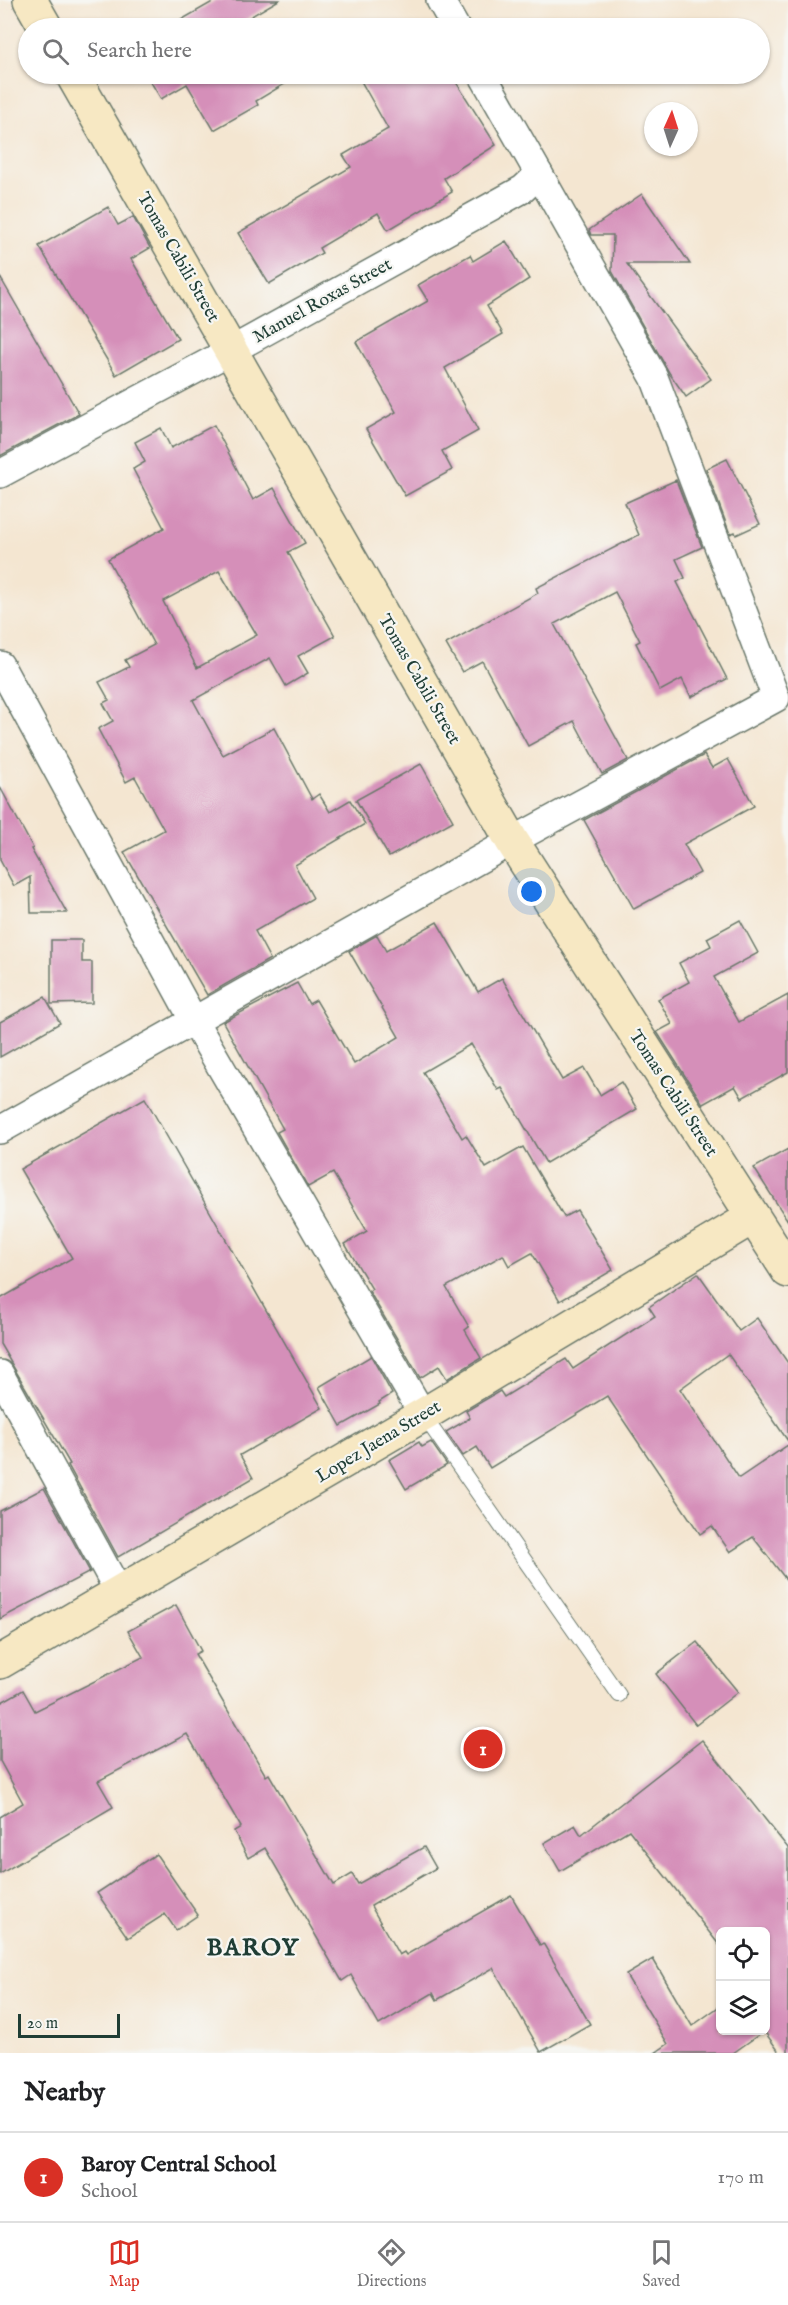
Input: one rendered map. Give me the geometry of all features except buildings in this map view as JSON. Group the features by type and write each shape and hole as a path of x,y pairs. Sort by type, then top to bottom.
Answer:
{"street":[{"path":"30,0 40,18"},
{"path":"440,0 450,18"},
{"name":"Tomas Cabili Street","path":"78,84 512,841 788,1271"},
{"path":"0,1131 512,841 782,696 654,377 488,84"},
{"name":"Manuel Roxas Street","path":"0,474 232,350 523,189 539,174"},
{"path":"0,665 194,1021 423,1415"},
{"name":"Lopez Jaena Street","path":"0,1662 423,1415 753,1217"},
{"path":"0,1374 120,1594"}],"lane":[{"path":"423,1415 619,1695"}],"place":[{"name":"Baroy Central School","path":"483,1749"}],"district":[{"name":"BAROY","path":"253,1947"}]}
